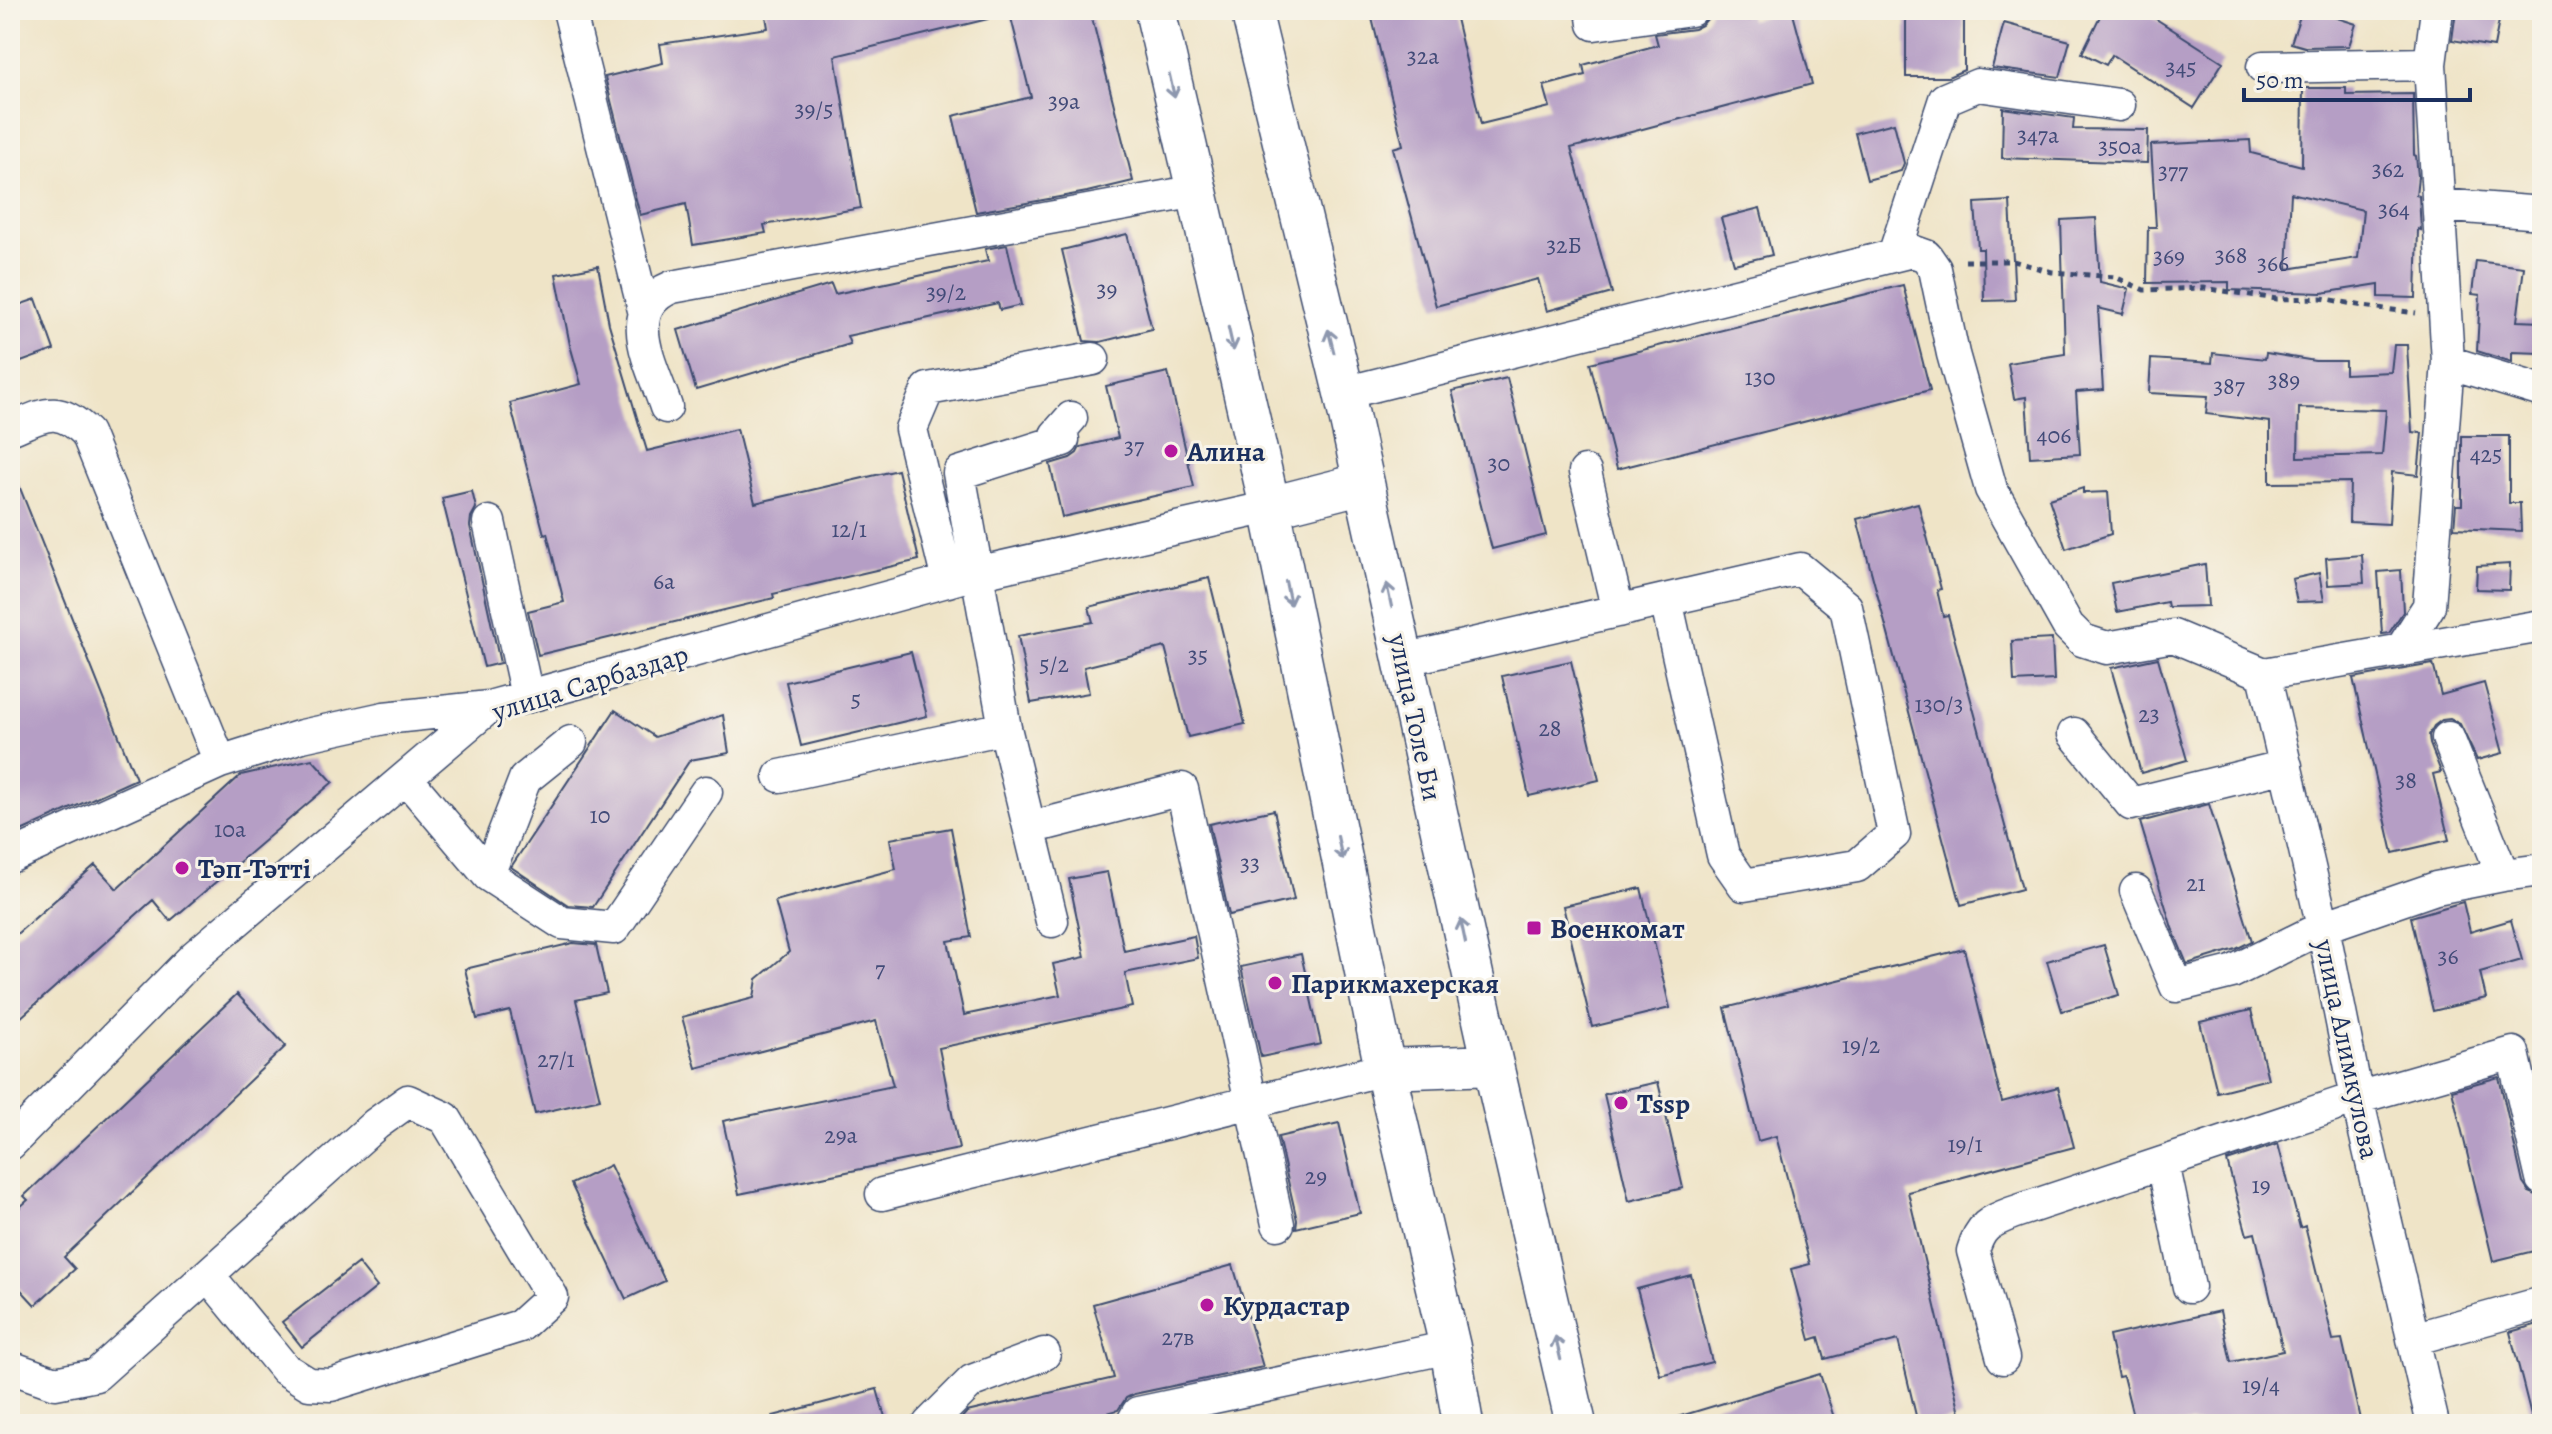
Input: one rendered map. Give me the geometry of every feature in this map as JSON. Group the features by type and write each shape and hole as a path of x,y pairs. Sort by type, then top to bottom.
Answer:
{"main road":[{"path":"1155,10 1270,507 1385,1069 1450,1347 1463,1424"},
{"name":"улица Толе Би","path":"1251,10 1344,393 1576,1424"},
{"path":"1270,507 1364,483"},
{"path":"1385,1069 1493,1065"}],"street":[{"path":"571,10 644,310 641,331 666,407"},
{"path":"1592,10 1594,24 1691,10"},
{"path":"2401,650 2429,606 2448,362 2430,64 2437,10"},
{"path":"2263,67 2430,64"},
{"path":"1894,255 1945,99 1978,85 2119,105"},
{"path":"644,310 656,293 672,287 1197,191"},
{"path":"2439,205 2542,213"},
{"path":"1344,393 1912,251 1926,256 1935,269 1953,354 1991,489 2068,626 2082,640 2107,648 2173,636 2264,674 2542,626"},
{"path":"1052,921 1005,728 962,577 911,429 928,389 1093,359"},
{"path":"2448,362 2542,391"},
{"path":"10,429 44,415 58,413 73,420 87,433 220,762"},
{"path":"962,577 959,473 1063,440 1056,435 1071,418"},
{"path":"1585,472 1618,611"},
{"name":"улица Сарбаздар","path":"10,1144 195,956 489,707 962,577 1270,507"},
{"path":"489,522 527,696"},
{"path":"1403,660 1800,569 1846,607 1894,834 1857,866 1744,885 1723,855 1666,600"},
{"name":"улица Алимкулова","path":"2264,674 2323,927 2357,1098 2433,1424"},
{"path":"10,857 220,762 302,736 384,718 489,707"},
{"path":"780,776 1005,728"},
{"path":"2074,734 2131,804 2286,766"},
{"path":"2448,738 2503,875"},
{"path":"488,875 525,779 571,742"},
{"path":"406,778 488,875 562,923 614,928 706,792"},
{"path":"1030,828 1182,789 1278,1224"},
{"path":"2136,891 2176,986 2232,972 2323,927 2436,888 2542,870"},
{"path":"2003,1358 1973,1251 1985,1225 2012,1213 2357,1098 2513,1053 2542,1179"},
{"path":"882,1194 1385,1069"},
{"path":"10,1367 55,1383 96,1375 376,1124 408,1101 445,1118 552,1297 520,1326 331,1385 309,1384 285,1369 208,1275"},
{"path":"2163,1163 2189,1287"},
{"path":"2413,1339 2542,1303"},
{"path":"1132,1424 1138,1413 1450,1347"},
{"path":"929,1424 972,1381 1044,1354"}],"path":[{"path":"1935,269 1960,261 2013,261 2052,272 2115,277 2144,290 2204,288 2277,299 2322,298 2363,306 2445,314"}],"building":[{"path":"765,10 987,10 988,19 835,56 861,208 764,225 766,233 693,245 686,204 640,215 605,77 663,63 660,44 768,28"},
{"path":"1009,10 1090,10 1133,181 976,212 953,116 1031,97"},
{"path":"1370,10 1454,10 1481,124 1550,107 1544,86 1585,75 1583,65 1658,45 1655,34 1694,29 1708,18 1710,10 1748,10 1750,20 1792,10 1812,84 1571,148 1612,293 1547,311 1538,279 1436,306 1393,148 1403,145"},
{"path":"1906,10 1964,10 1964,70 1948,77 1906,77"},
{"path":"2103,10 2142,10 2223,62 2194,108 2112,55 2106,65 2082,53"},
{"path":"2302,10 2312,10 2356,24 2349,46 2305,47 2291,43"},
{"path":"2456,10 2501,10 2494,47 2452,40"},
{"path":"2004,23 2070,41 2060,77 1992,68"},
{"path":"2303,88 2346,88 2346,95 2413,94 2414,155 2418,176 2416,195 2419,196 2421,230 2418,229 2416,298 2379,297 2379,284 2322,293 2229,290 2229,282 2147,283 2148,227 2156,227 2151,145 2250,140 2251,153 2302,166","holes":["2291,193 2363,210 2358,258 2287,269"]},
{"path":"2003,108 2074,118 2073,129 2148,130 2147,163 2002,158"},
{"path":"1894,123 1904,163 1901,171 1867,180 1855,133"},
{"path":"2010,201 2015,300 1984,301 1983,249 1978,249 1975,203"},
{"path":"1760,208 1772,255 1734,264 1721,218"},
{"path":"2096,218 2100,282 2129,289 2123,314 2098,308 2103,390 2076,392 2080,454 2030,457 2026,397 2014,399 2008,363 2065,354 2061,220"},
{"path":"1127,234 1152,329 1100,342 1084,341 1062,250"},
{"path":"1007,245 1021,305 1000,310 998,303 847,336 850,344 696,390 678,330 831,284 835,294 988,261 985,249"},
{"path":"2476,261 2524,267 2517,321 2542,322 2542,353 2512,352 2512,362 2477,351 2480,295 2472,294"},
{"path":"598,266 609,324 647,451 737,429 755,503 898,470 919,560 538,655 528,611 564,602 510,403 581,384 556,274"},
{"path":"1903,285 1930,390 1617,469 1590,363"},
{"path":"36,299 54,350 10,366 10,308"},
{"path":"2394,345 2407,345 2412,432 2422,433 2418,475 2392,472 2389,524 2349,522 2350,482 2270,483 2270,422 2206,414 2208,396 2149,393 2151,359 2212,363 2213,353 2265,359 2266,353 2315,361 2345,361 2345,374 2391,372","holes":["2299,408 2386,410 2382,455 2298,457"]},
{"path":"1168,372 1194,487 1062,517 1050,464 1070,458 1080,447 1118,438 1106,386"},
{"path":"1507,378 1546,535 1492,549 1452,391"},
{"path":"2462,436 2509,436 2509,503 2520,503 2521,531 2454,528 2456,505 2462,505"},
{"path":"10,463 136,779 10,836"},
{"path":"2083,488 2083,493 2108,492 2111,534 2066,549 2049,499"},
{"path":"472,491 476,508 470,526 500,663 484,667 442,498"},
{"path":"1918,503 1941,589 1937,590 1943,616 1948,615 2022,889 1961,905 1857,519"},
{"path":"2362,555 2364,583 2328,585 2326,558"},
{"path":"2205,564 2208,606 2168,607 2167,602 2117,612 2111,583"},
{"path":"2510,564 2509,590 2476,589 2477,566"},
{"path":"2401,570 2403,612 2389,633 2382,634 2378,572"},
{"path":"2319,573 2324,601 2297,602 2292,579"},
{"path":"1209,578 1245,724 1188,737 1165,647 1084,667 1089,693 1031,703 1018,636 1093,622 1089,607"},
{"path":"2052,639 2054,680 2014,682 2012,641"},
{"path":"911,652 927,716 801,746 786,682"},
{"path":"2158,658 2187,760 2141,773 2111,668"},
{"path":"1571,661 1599,780 1529,796 1502,676"},
{"path":"2433,664 2441,695 2484,683 2503,753 2477,760 2460,724 2450,719 2434,726 2429,735 2430,744 2441,772 2433,774 2449,840 2393,853 2353,678"},
{"path":"615,710 655,737 723,715 729,753 690,760 593,907 568,905 511,867"},
{"path":"312,759 333,782 170,921 153,900 10,1027 10,940 95,865 117,889 241,775"},
{"path":"2209,804 2252,941 2187,964 2172,928 2140,822"},
{"path":"1274,810 1294,900 1229,915 1209,824"},
{"path":"951,828 971,937 948,941 964,1015 1060,995 1053,964 1085,957 1069,879 1107,872 1124,951 1194,936 1198,958 1125,973 1132,1007 939,1048 959,1149 739,1194 723,1121 893,1086 876,1021 696,1068 682,1017 754,998 757,979 789,952 775,901 896,869 890,839"},
{"path":"1641,888 1670,1008 1592,1027 1563,906"},
{"path":"2463,902 2470,932 2511,920 2522,960 2480,972 2486,998 2433,1011 2411,917"},
{"path":"573,943 596,945 607,993 576,1000 600,1099 535,1114 510,1011 477,1019 465,969"},
{"path":"2104,945 2119,995 2062,1011 2047,961"},
{"path":"1964,949 2002,1102 2058,1087 2074,1147 1908,1192 1961,1417 1918,1424 1898,1340 1825,1359 1819,1337 1810,1340 1791,1269 1810,1264 1776,1136 1758,1141 1725,1008"},
{"path":"1301,954 1321,1044 1261,1057 1241,967"},
{"path":"237,994 286,1046 64,1257 75,1269 35,1305 10,1278 10,1216 28,1200 24,1196"},
{"path":"2251,1010 2268,1079 2217,1092 2200,1022"},
{"path":"2499,1077 2523,1183 2529,1192 2541,1197 2542,1249 2493,1261 2452,1090"},
{"path":"1658,1082 1683,1188 1629,1201 1604,1094"},
{"path":"1339,1123 1360,1213 1296,1228 1297,1220 1278,1137"},
{"path":"2278,1144 2300,1228 2305,1226 2333,1340 2342,1339 2361,1424 2135,1424 2123,1376 2118,1377 2109,1336 2220,1311 2231,1362 2283,1351 2255,1233 2247,1235 2227,1161"},
{"path":"610,1165 665,1281 626,1299 571,1184"},
{"path":"358,1263 377,1287 302,1347 282,1322"},
{"path":"1233,1265 1263,1367 1134,1394 1126,1398 1118,1410 1069,1424 959,1424 967,1412 1114,1378 1093,1304"},
{"path":"1691,1275 1712,1362 1660,1375 1637,1289"},
{"path":"2542,1323 2542,1422 2533,1423 2510,1332"},
{"path":"1820,1374 1836,1424 1674,1424 1674,1418"},
{"path":"877,1389 887,1424 774,1424 773,1416"}],"place":[{"name":"Алина","path":"1171,451"},
{"name":"Тәп-Тәтті","path":"182,868"},
{"name":"Военкомат","path":"1534,928"},
{"name":"Парикмахерская","path":"1275,983"},
{"name":"Tssp","path":"1621,1103"},
{"name":"Курдастар","path":"1207,1305"}]}
